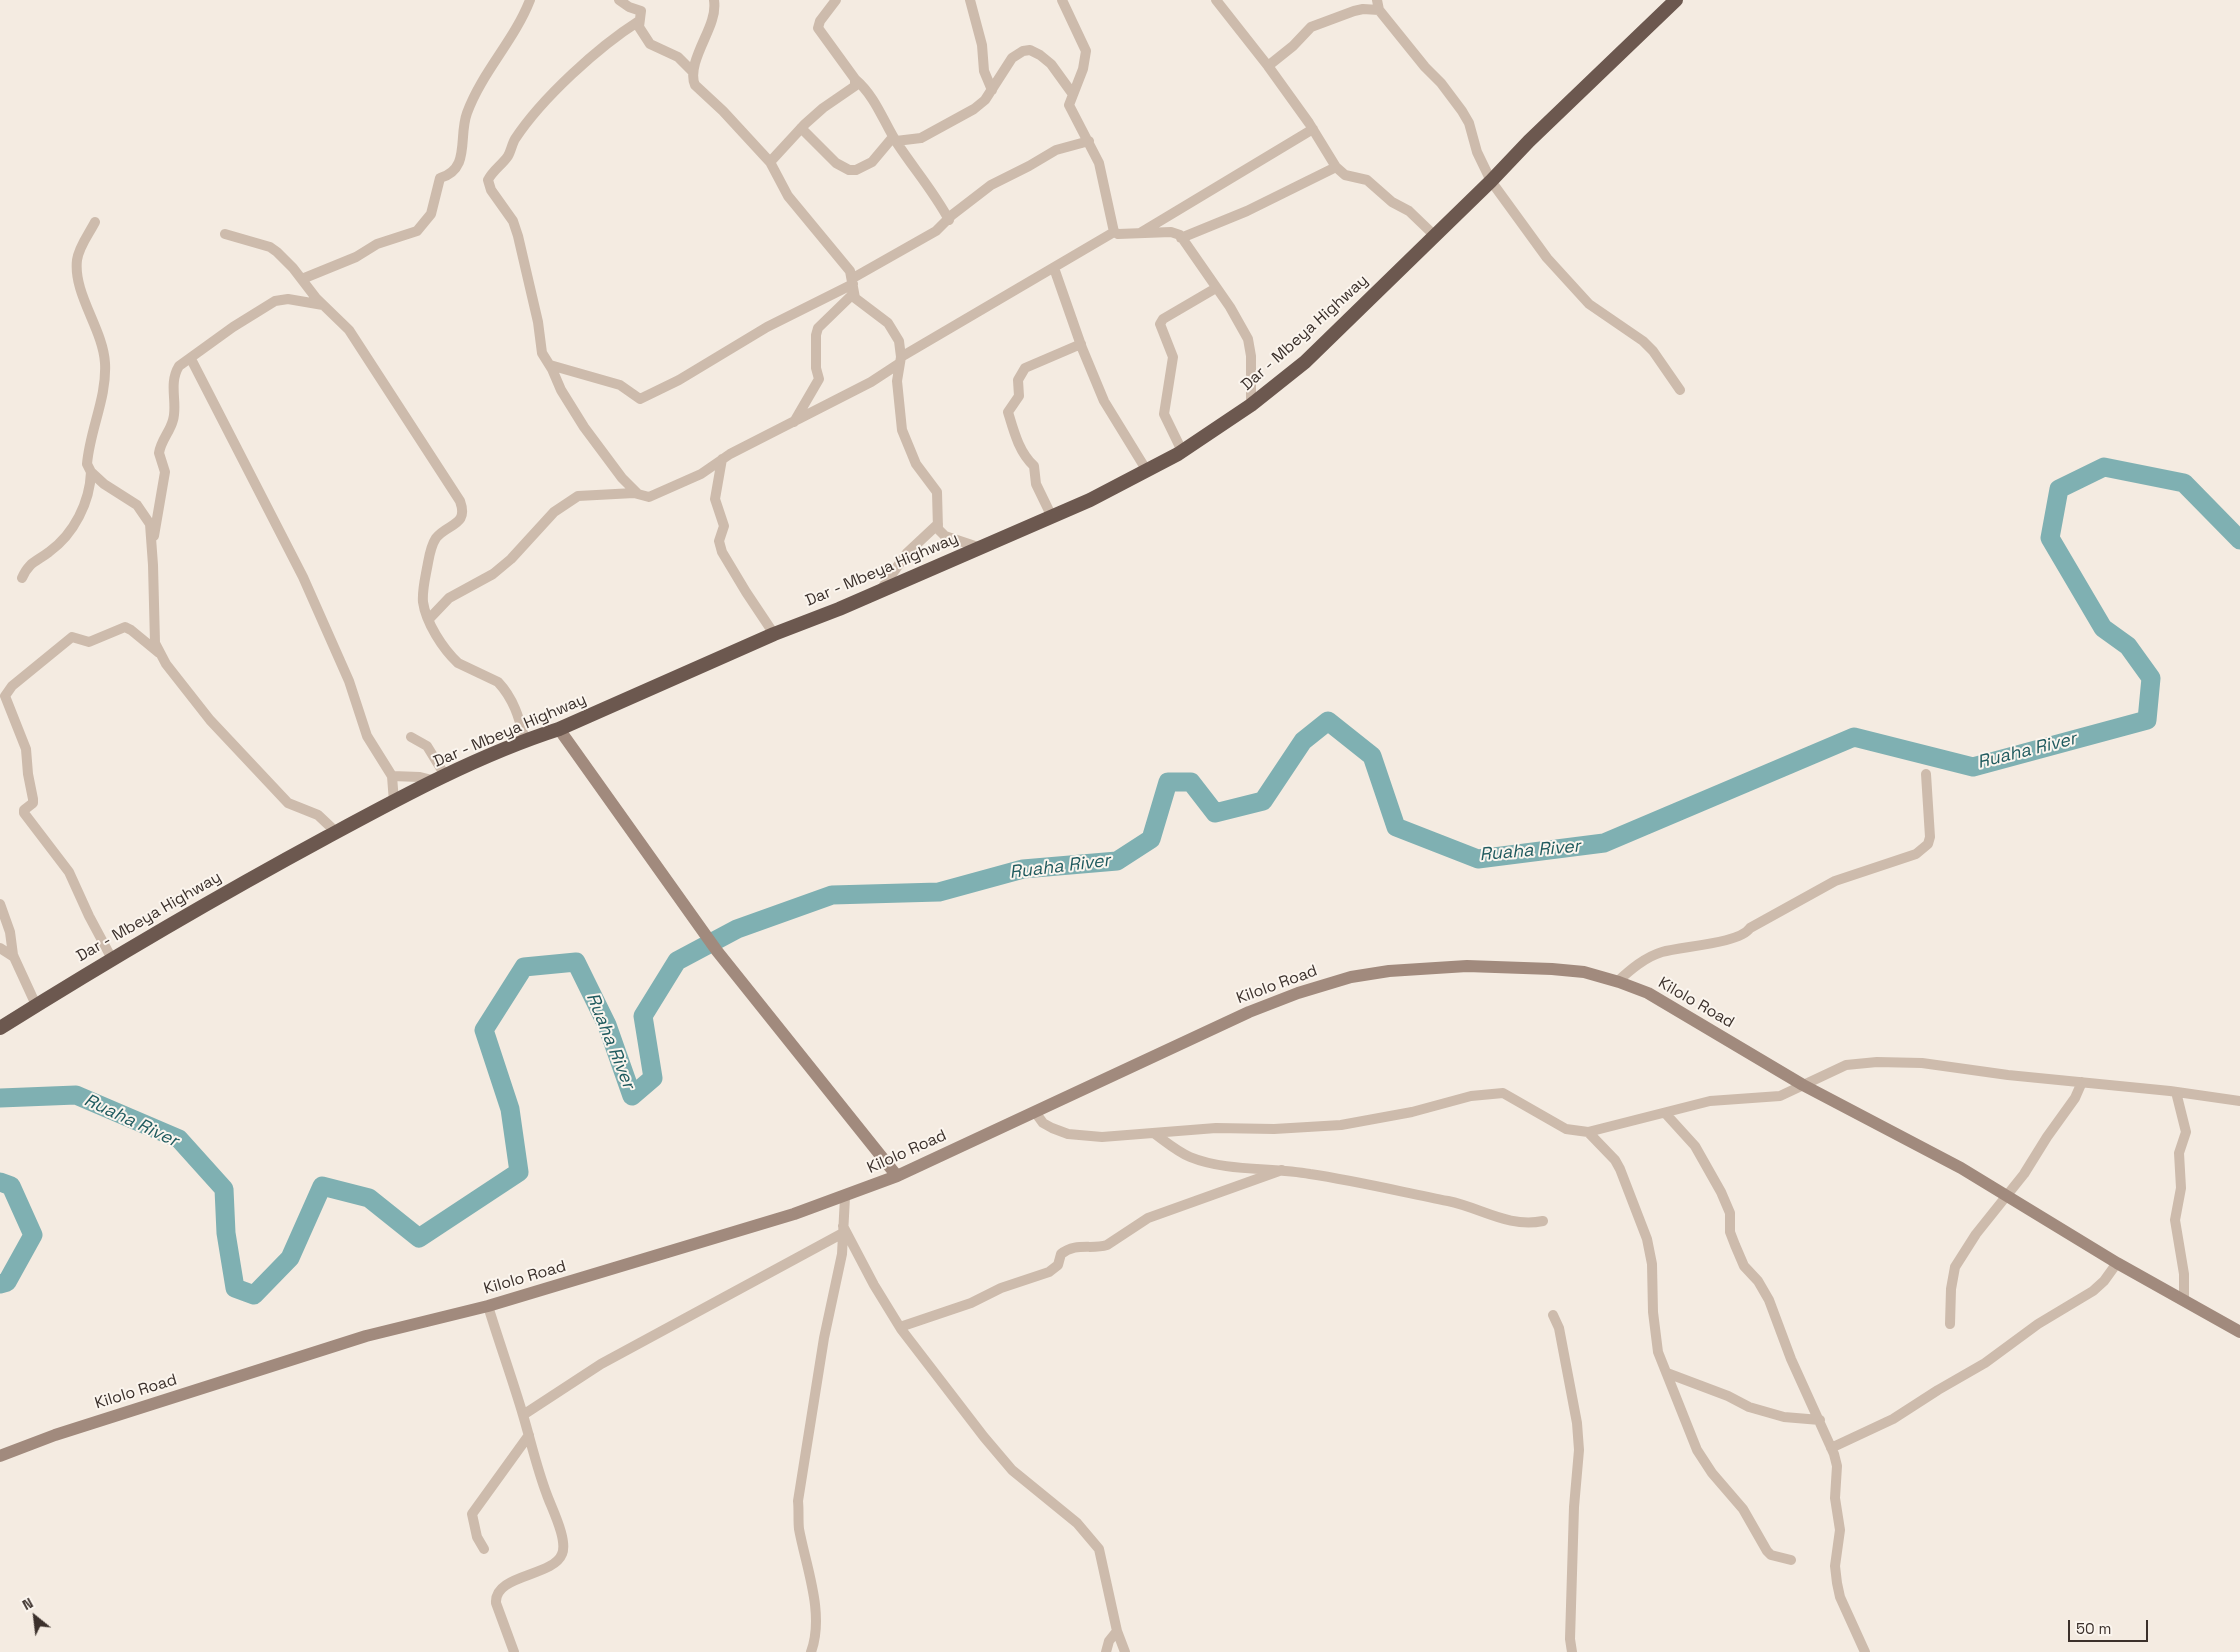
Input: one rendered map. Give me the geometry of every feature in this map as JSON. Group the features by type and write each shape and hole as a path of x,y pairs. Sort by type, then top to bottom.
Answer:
{"highway":[{"name":"Dar - Mbeya Highway","path":"0,1028 112,959 266,869 441,779 526,740 559,729 774,634 838,609 939,566 978,547 1052,517 1090,500 1182,451 1251,406 1305,362 1491,181 1529,141 1676,0"}],"main road":[{"path":"559,729 717,951 896,1176"},
{"name":"Kilolo Road","path":"0,1456 56,1435 366,1336 488,1306 845,1197 896,1176 1248,1012 1298,992 1351,976 1389,971 1467,966 1584,972 1648,993 1803,1085 1945,1160 2117,1263 2240,1332"}],"street":[{"path":"302,279 356,257 377,244 409,235 417,231 426,222 435,203 440,178 448,176 458,167 461,154 462,128 473,98 483,78 520,22 530,0"},
{"path":"619,0 641,11 639,27 650,44 678,57 693,72"},
{"path":"714,0 713,20 697,57 692,80 699,90 723,111 770,162 788,196 848,268 857,300 888,323 899,341 900,360 897,381 902,430 916,464 937,492 939,531 945,536 978,547"},
{"path":"836,0 820,21 818,28 855,80 871,95 895,139 920,173 949,220"},
{"path":"970,0 982,44 984,71 992,90"},
{"path":"1062,0 1086,51 1083,69 1069,104 1089,141 1101,169 1114,232"},
{"path":"1216,0 1268,66 1313,129 1336,167 1348,176 1367,180 1392,202 1409,211 1435,236"},
{"path":"1268,66 1293,46 1312,27 1361,4 1378,5 1462,112 1491,181 1546,258 1589,304 1653,350 1680,390"},
{"path":"637,493 622,478 584,427 561,390 550,365 542,353 538,322 513,220 491,190 488,180 491,173 507,158 515,140 544,105 583,64 640,21"},
{"path":"801,128 836,163 850,170 856,170 872,162 895,139 921,138 946,123 965,115 980,104 992,90 1012,58 1023,51 1030,50 1051,64 1072,93"},
{"path":"770,162 801,128 823,108 853,88 856,83 855,80"},
{"path":"1139,233 1313,129"},
{"path":"550,365 623,386 640,398 679,380 767,326 853,285 936,231 991,185 1056,150 1089,141"},
{"path":"1181,238 1247,211 1336,167"},
{"path":"22,578 29,564 49,552 66,536 85,504 90,488 91,472 87,461 104,392 105,360 101,342 83,292 77,264 80,248 95,222"},
{"path":"1114,232 1118,234 1172,232 1181,238 1230,307 1250,344 1251,406"},
{"path":"429,618 449,598 493,574 511,560 554,512 578,496 637,493 649,497 701,474 722,459 871,382 900,360 1114,232"},
{"path":"225,234 270,247 293,268 323,305 355,338 460,501 463,510 460,520 435,539 429,552 423,596 426,612 448,651 458,662 498,682 503,687 516,708 526,740"},
{"path":"1054,268 1080,344 1104,400 1147,471"},
{"path":"794,422 819,379 816,368 818,328 853,285"},
{"path":"1182,451 1164,414 1173,357 1160,324 1163,320 1216,288"},
{"path":"152,545 165,472 159,453 160,447 174,419 175,373 179,366 233,327 275,300 288,299 323,305"},
{"path":"1052,517 1036,484 1034,466 1025,458 1016,439 1008,412 1019,396 1018,380 1026,368 1080,344"},
{"path":"191,359 303,577 349,682 367,736 392,776 394,802"},
{"path":"722,459 716,499 724,526 719,541 722,552 774,634"},
{"path":"91,472 104,484 137,505 150,524 155,644 166,664 210,720 288,802 318,815 336,832"},
{"path":"880,591 907,553 938,524"},
{"path":"112,959 89,916 69,872 24,813 24,810 34,800 28,774 26,749 4,696 12,686 72,637 89,642 125,628 131,630 159,653"},
{"path":"392,776 441,779 427,746 412,737"},
{"path":"1616,982 1633,968 1661,952 1740,936 1750,928 1835,881 1916,854 1928,844 1930,836 1926,774"},
{"path":"0,904 10,932 14,957 36,1005"},
{"path":"0,948 14,957"},
{"path":"1035,1112 1043,1123 1068,1134 1102,1138 1216,1128 1274,1129 1341,1125 1412,1112 1471,1096 1503,1093 1566,1129 1588,1132 1729,1098 1780,1096 1846,1065 1877,1062 1922,1063 2240,1101"},
{"path":"1950,1324 1951,1289 1955,1267 1976,1234 2007,1197 2075,1098 2082,1082"},
{"path":"2176,1092 2186,1132 2179,1153 2181,1188 2175,1220 2184,1274 2184,1300"},
{"path":"1665,1113 1695,1146 1721,1192 1730,1213 1730,1232 1734,1244 1744,1266 1758,1281 1769,1300 1791,1359 1831,1448 1837,1466 1835,1498 1840,1530 1835,1566 1837,1583 1840,1597 1865,1652"},
{"path":"1588,1132 1614,1160 1620,1170 1647,1239 1652,1264 1654,1333 1658,1352 1697,1450 1712,1473 1743,1508 1767,1551 1771,1555 1791,1560"},
{"path":"1155,1134 1190,1157 1240,1168 1282,1170 1374,1185 1450,1201 1520,1224 1543,1221"},
{"path":"900,1327 971,1303 1001,1288 1049,1272 1058,1266 1061,1254 1070,1248 1107,1245 1148,1218 1282,1170"},
{"path":"810,1652 816,1630 814,1604 799,1526 798,1501 824,1338 842,1254 845,1197"},
{"path":"843,1230 900,1327 984,1437 1012,1470 1077,1523 1099,1549 1117,1631 1124,1652"},
{"path":"523,1415 609,1359 843,1230"},
{"path":"1831,1448 1893,1418 1985,1363 2038,1324 2093,1291 2104,1281 2117,1263"},
{"path":"488,1306 563,1541 563,1552 555,1564 518,1579 498,1592 496,1603 514,1652"},
{"path":"1553,1316 1559,1328 1577,1423 1579,1450 1571,1562 1570,1639 1572,1652"},
{"path":"1667,1374 1728,1396 1749,1407 1784,1416 1820,1420"},
{"path":"484,1549 477,1537 472,1514 529,1435"},
{"path":"1106,1652 1108,1641 1117,1631"}],"waterway":[{"name":"Ruaha River","path":"0,1098 76,1095 179,1139 224,1189 226,1233 235,1288 254,1295 290,1258 322,1186 369,1198 419,1238 519,1172 510,1109 484,1030 524,967 576,962 607,1025 632,1096 653,1078 643,1016 677,961 737,929 832,895 939,892 1023,869 1117,861 1151,839 1168,782 1191,782 1215,813 1263,801 1303,741 1328,721 1372,756 1396,827 1478,859 1604,843 1854,737 1973,767 2147,720 2151,678 2128,646 2103,628 2050,538 2059,489 2104,467 2184,483 2240,540"},
{"name":"Ruaha River","path":"0,1182 11,1186 33,1235 7,1282 0,1284"}]}
